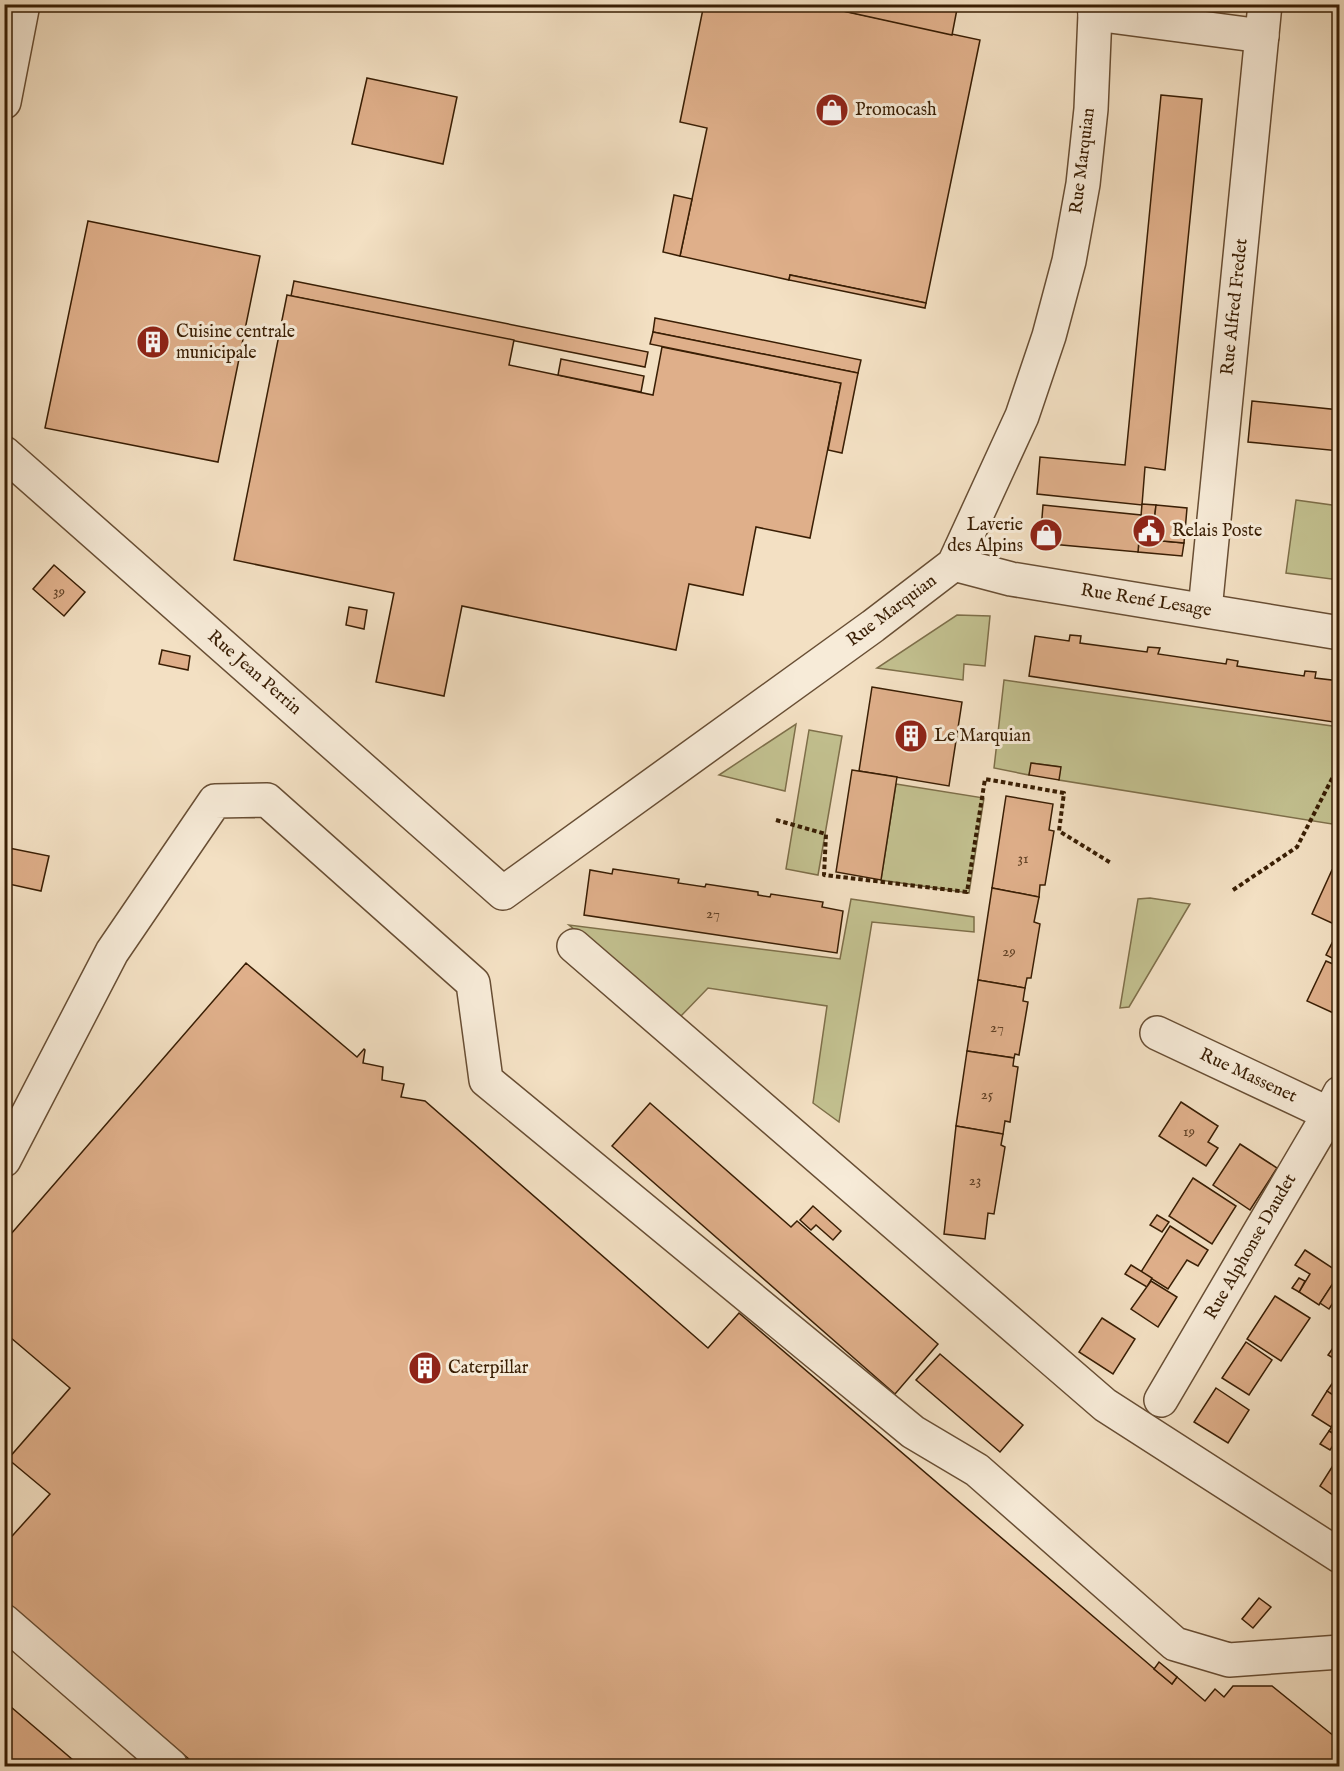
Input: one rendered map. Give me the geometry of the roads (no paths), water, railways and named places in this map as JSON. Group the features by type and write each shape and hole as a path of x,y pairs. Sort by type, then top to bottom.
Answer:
{"street":[{"path":"4,102 23,4"},
{"path":"1095,9 1263,20"},
{"name":"Rue Marquian","path":"503,893 873,626 954,564 1022,416 1049,336 1068,261 1083,184 1091,109 1095,9"},
{"name":"Rue Alfred Fredet","path":"1205,610 1263,20"},
{"name":"Rue Jean Perrin","path":"4,453 503,893"},
{"name":"Rue René Lesage","path":"954,564 1011,579 1340,633"},
{"path":"4,1160 112,952 215,801 267,800 473,983 486,1080 913,1432 977,1470 1175,1644 1229,1660 1340,1652"},
{"path":"574,946 1105,1405 1340,1556"},
{"name":"Rue Massenet","path":"1157,1033 1336,1109"},
{"name":"Rue Alphonse Daudet","path":"1161,1400 1336,1109"},
{"path":"4,1621 171,1767"}],"place":[{"name":"Promocash","path":"832,110"},
{"name":"Cuisine centrale municipale","path":"153,342"},
{"name":"Relais Poste","path":"1149,531"},
{"name":"Laverie des Alpins","path":"1046,535"},
{"name":"Le Marquian","path":"911,736"},
{"name":"Caterpillar","path":"425,1368"}]}
